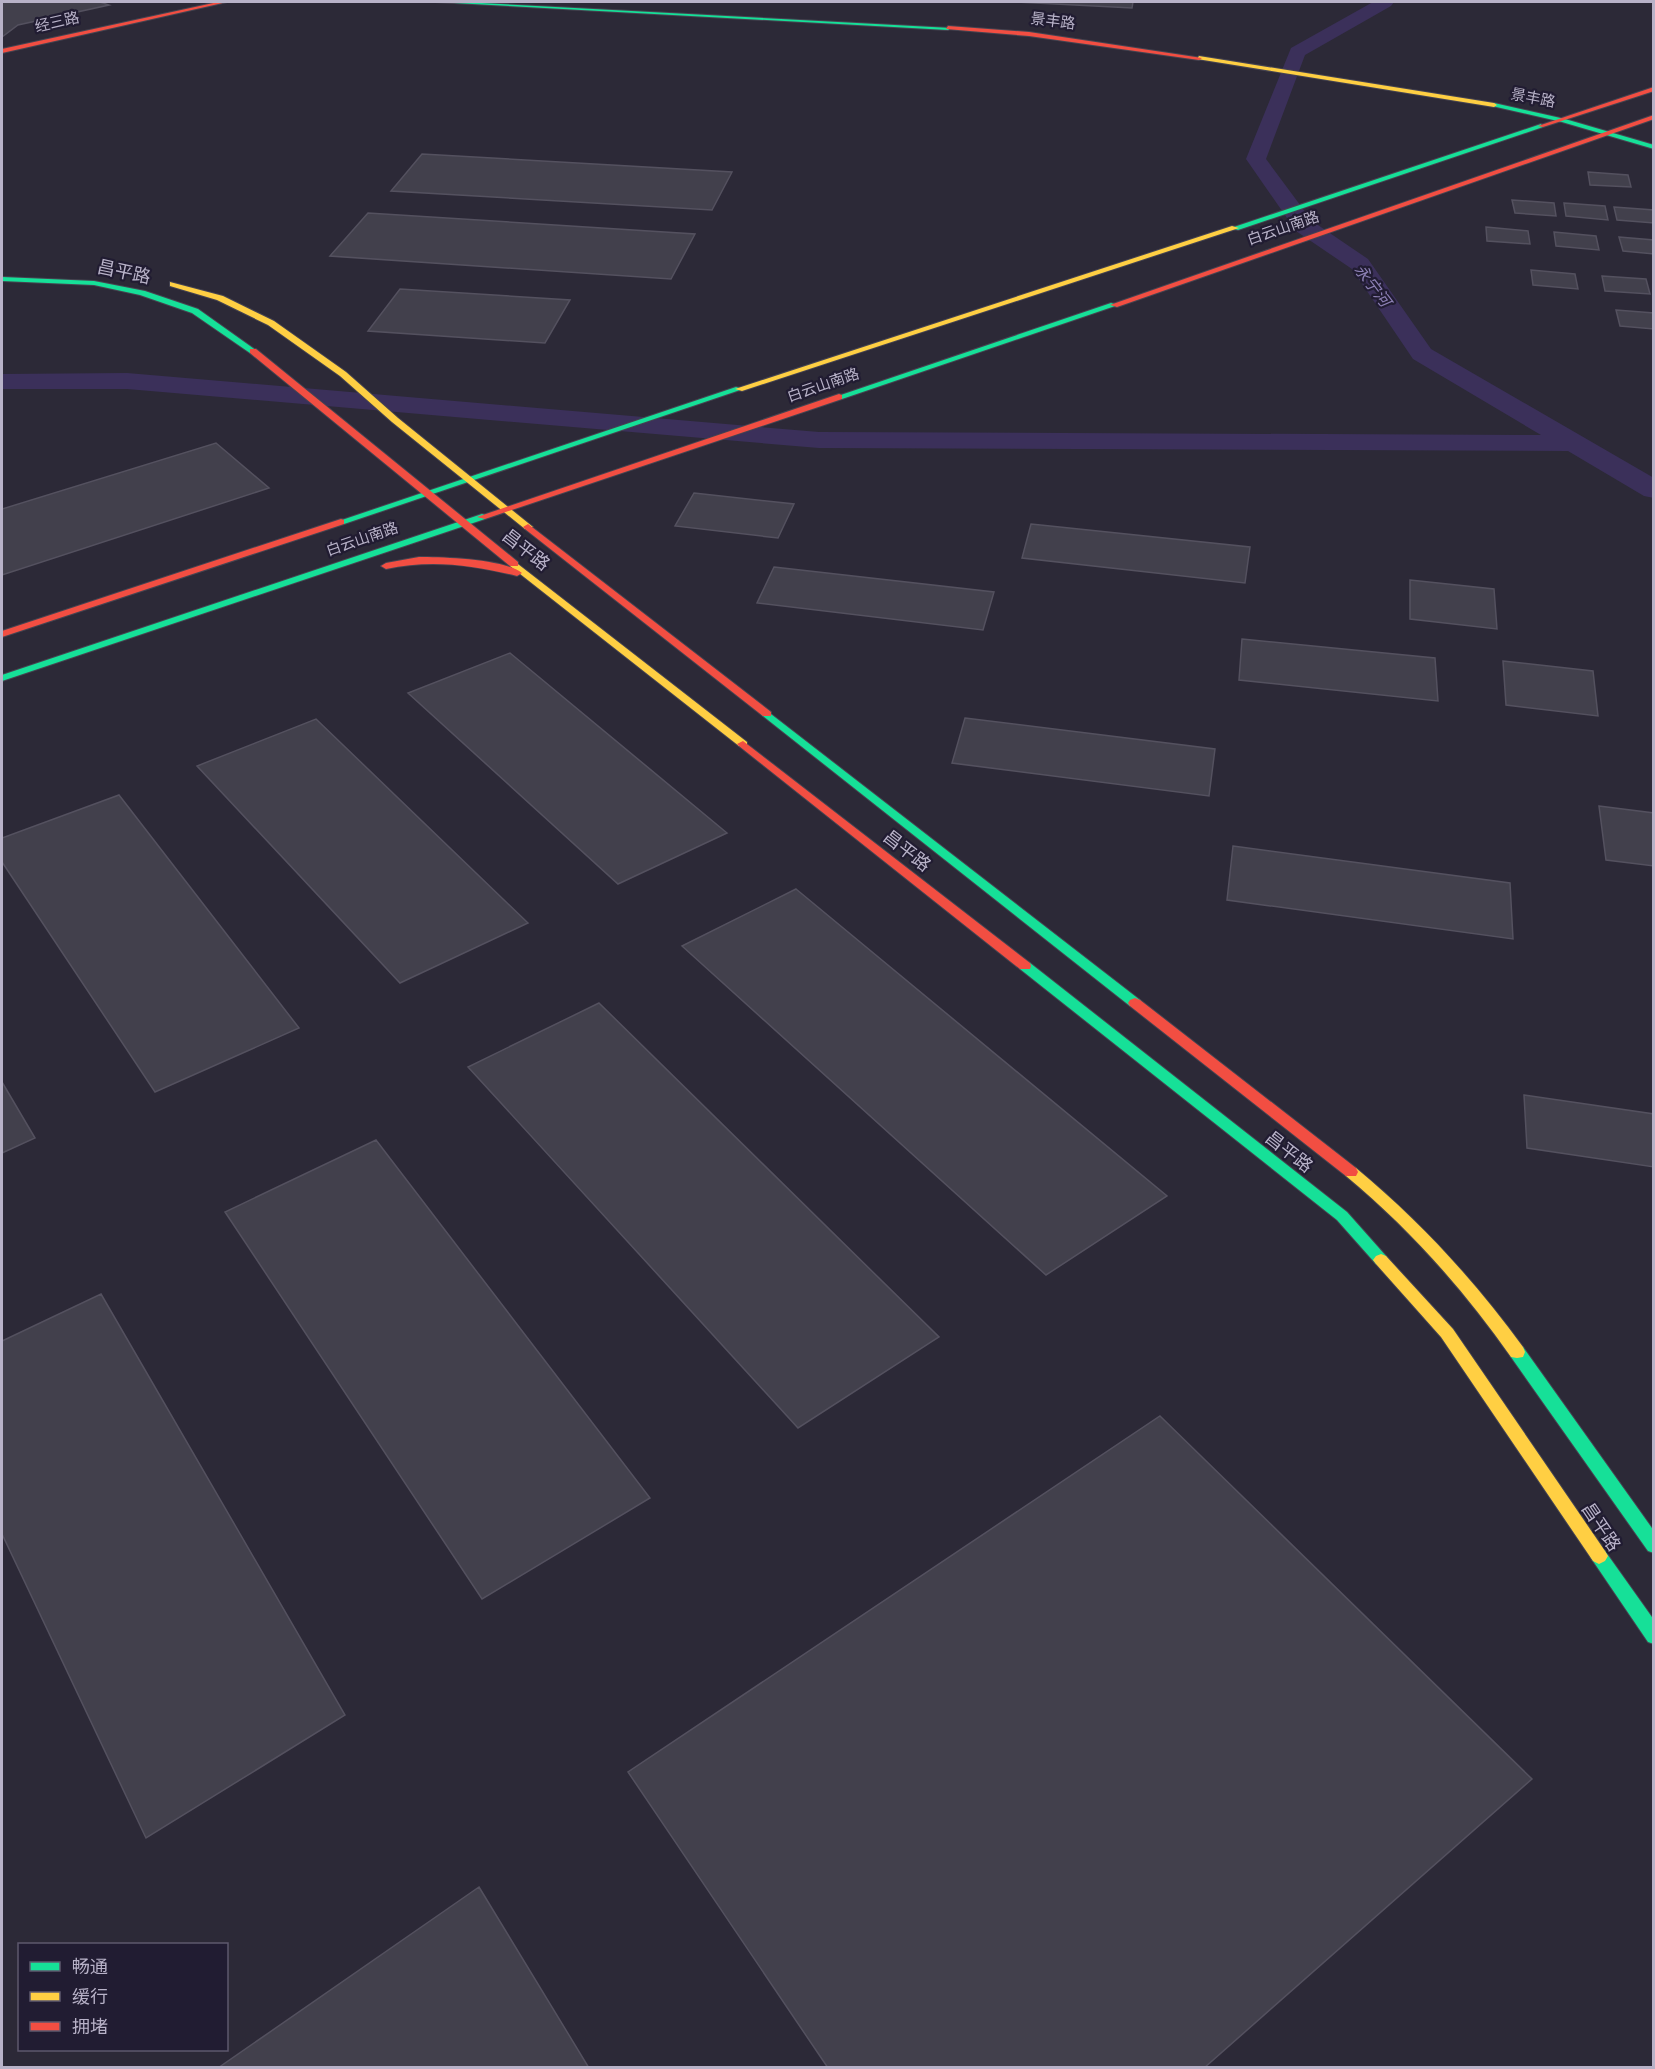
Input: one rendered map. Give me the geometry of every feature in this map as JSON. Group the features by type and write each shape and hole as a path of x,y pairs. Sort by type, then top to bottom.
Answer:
{"main road":[{"name":"经三路","path":"2,51 224,2"},
{"name":"景丰路","path":"438,2 921,26 1029,34 1218,56"},
{"name":"景丰路","path":"609,2 1030,25 1329,73 1482,93 1585,113 1653,133"},
{"name":"景丰路","path":"1329,73 1563,120 1610,132 1653,147"},
{"name":"白云山南路","path":"2,634 427,494 587,438 1229,230 1653,89"},
{"name":"白云山南路","path":"2,678 813,406 1653,117"},
{"path":"2,267 32,266"},
{"name":"昌平路","path":"66,268 113,273"},
{"name":"昌平路","path":"2,279 94,284 141,293 195,311 279,370 462,523 1342,1216 1447,1333 1653,1636"},
{"name":"昌平路","path":"156,280 220,298 271,323 343,374 468,480 1367,1185 1432,1245 1488,1310 1653,1546"},
{"path":"370,572 422,557 474,562 531,577"},
{"path":"90,648 179,634"}],"building":[{"path":"2,2 100,2 109,5 18,25 2,37"},
{"path":"1016,2 1133,2 1132,8"},
{"path":"422,154 732,172 712,210 391,191"},
{"path":"1588,172 1628,175 1631,187 1590,185"},
{"path":"1512,200 1554,203 1556,216 1515,213"},
{"path":"1564,203 1605,206 1608,220 1566,216"},
{"path":"1614,207 1654,210 1654,223 1617,220"},
{"path":"368,213 695,234 671,279 330,256"},
{"path":"1486,227 1528,231 1530,244 1487,241"},
{"path":"1554,232 1596,236 1599,250 1556,246"},
{"path":"1619,237 1654,240 1654,254 1623,251"},
{"path":"1531,270 1575,274 1578,289 1533,285"},
{"path":"1602,276 1646,279 1650,294 1605,291"},
{"path":"400,289 570,300 545,343 368,331"},
{"path":"1616,310 1654,313 1654,329 1620,326"},
{"path":"216,443 269,488 2,575 2,509"},
{"path":"694,493 794,504 778,538 675,526"},
{"path":"1031,524 1250,547 1245,583 1022,558"},
{"path":"774,567 994,592 983,630 757,603"},
{"path":"1410,580 1494,589 1497,629 1410,619"},
{"path":"1242,639 1435,658 1438,701 1239,680"},
{"path":"510,653 727,833 618,884 408,693"},
{"path":"1503,661 1593,671 1598,716 1506,705"},
{"path":"965,718 1215,749 1209,796 952,763"},
{"path":"316,719 528,923 400,983 197,766"},
{"path":"119,795 299,1028 155,1092 2,862 2,838"},
{"path":"1599,806 1654,813 1654,866 1606,860"},
{"path":"1233,846 1510,883 1513,939 1227,900"},
{"path":"796,889 1167,1196 1046,1275 682,946"},
{"path":"599,1003 939,1337 798,1428 468,1067"},
{"path":"2,1082 35,1138 2,1153"},
{"path":"1524,1095 1654,1114 1654,1167 1527,1148"},
{"path":"376,1140 650,1498 482,1599 225,1212"},
{"path":"101,1294 345,1715 146,1838 2,1534 2,1341"},
{"path":"1160,1416 1532,1779 1204,2068 828,2068 628,1772"},
{"path":"479,1887 589,2068 218,2068"}],"waterway":[{"name":"永宁河","path":"1385,2 1297,52 1256,159 1304,226 1360,264 1422,354 1574,443"},
{"path":"2,382 127,381 819,440 1574,443"},
{"name":"永宁河","path":"1574,443 1654,490"}],"traffic: fast":[{"path":"438,2 948,28"},
{"path":"1494,105 1563,120 1654,147"},
{"path":"1235,228 1541,126"},
{"path":"2,279 94,283 142,293 195,311 253,351"},
{"path":"839,397 1114,305"},
{"path":"341,522 739,389"},
{"path":"2,678 482,517"},
{"path":"767,714 1135,1003"},
{"path":"1025,966 1342,1216 1381,1260"},
{"path":"1517,1352 1654,1546"},
{"path":"1599,1556 1654,1636"}],"traffic: slow":[{"path":"1199,58 1494,105"},
{"path":"739,389 1235,228"},
{"path":"173,284 220,298 271,323 343,374 395,420 528,527"},
{"path":"514,564 743,744"},
{"path":"1351,1172 1420,1233 1480,1302 1517,1352"},
{"path":"1381,1260 1447,1333 1599,1556"}],"traffic: jam":[{"path":"2,51 224,2"},
{"path":"948,28 1029,34 1199,58"},
{"path":"1541,126 1654,89"},
{"path":"1114,305 1654,117"},
{"path":"253,351 514,564"},
{"path":"482,517 839,397"},
{"path":"2,634 341,522"},
{"path":"528,527 767,714"},
{"path":"386,566 419,560 451,560 517,573"},
{"path":"743,744 1025,966"},
{"path":"1135,1003 1351,1172"}]}
